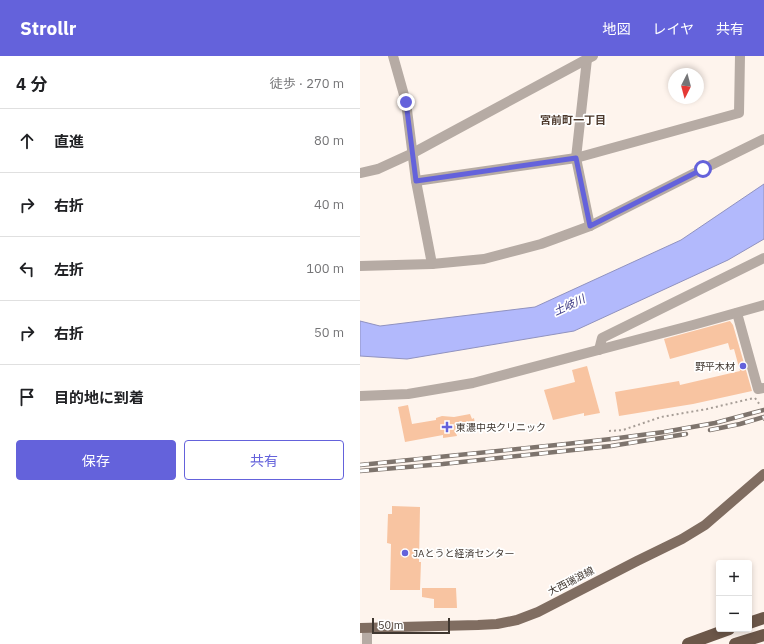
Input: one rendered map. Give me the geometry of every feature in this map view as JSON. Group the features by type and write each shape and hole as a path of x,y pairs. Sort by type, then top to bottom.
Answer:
{"highway":[{"path":"752,621 764,618"},
{"path":"688,644 721,632"},
{"path":"735,644 764,635"}],"main road":[{"name":"大西瑞浪線","path":"363,628 478,625 497,624 518,620 550,606 637,560 682,539 705,525 764,474"}],"street":[{"path":"394,56 406,102 416,181 432,264"},
{"path":"416,181 576,158 739,113 740,56"},
{"path":"360,173 378,169 413,153 590,57"},
{"path":"590,57 576,158 590,226"},
{"path":"360,266 432,264 484,259 541,244 590,226 764,139"},
{"path":"599,350 602,338 764,258"},
{"path":"360,396 408,394 473,383 764,305"},
{"path":"737,313 758,389 764,388"},
{"path":"363,628 367,644"}],"path":[{"path":"609,431 623,430 661,417 707,409 755,398"}],"water":[{"name":"土岐川","path":"764,184 764,239 728,260 574,331 407,359 360,356 360,321 380,326 535,307 681,240"}],"building":[{"name":"野平木材","path":"730,321 733,325 752,391 693,404 619,416 615,392 679,381 680,385 740,371 734,349 730,350 728,343 670,359 664,339"},
{"path":"587,366 600,413 584,416 584,413 553,420 544,390 575,382 572,370"},
{"path":"408,405 412,424 436,420 436,418 442,416 454,417 470,414 472,419 474,418 476,430 456,433 457,436 443,438 443,435 405,442 398,407"},
{"name":"JAとうと経済センター","path":"392,506 420,507 420,590 390,590 391,544 387,543 388,514 392,514"},
{"path":"422,588 456,588 457,608 434,608 434,599 422,597"}],"railway":[{"path":"360,465 566,444 664,432 715,423 764,410"},
{"path":"710,430 764,417"},
{"path":"360,471 443,464 611,446 686,434"}],"place":[{"name":"野平木材","path":"743,366"},
{"name":"東濃中央クリニック","path":"447,427"},
{"name":"JAとうと経済センター","path":"405,553"}],"district":[{"name":"宮前町一丁目","path":"573,120"}],"route":[{"path":"406,102 416,181 576,158 590,226 703,169"}]}
